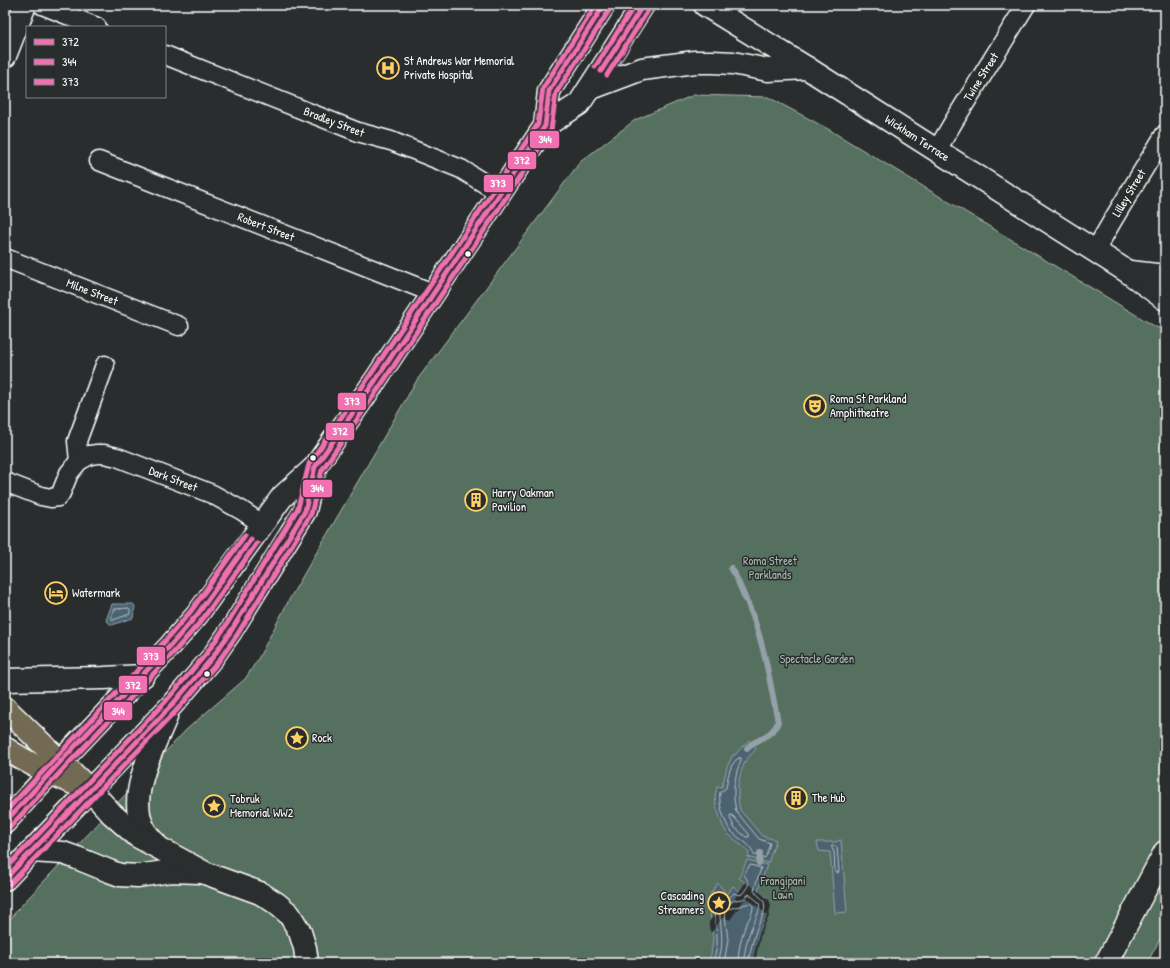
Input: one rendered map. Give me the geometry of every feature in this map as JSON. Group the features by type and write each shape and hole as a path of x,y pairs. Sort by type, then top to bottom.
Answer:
{"main road":[{"path":"5,56 25,5"},
{"path":"545,126 549,91 604,5"},
{"path":"5,822 55,767 143,676 197,615 282,497 315,467 375,382 545,126 579,104 643,5"},
{"name":"Wickham Terrace","path":"705,5 937,150 1128,272 1165,299"},
{"path":"589,89 642,69 695,62 733,63 768,70 807,68"},
{"name":"Wickham Terrace","path":"1128,272 1165,276"},
{"path":"5,879 171,706 212,658 231,631 305,511 315,467"},
{"path":"5,680 143,676"},
{"path":"164,850 151,839 145,830 140,818 138,804 146,766 171,706"},
{"path":"5,708 55,767 90,790 112,814 137,836 205,873 260,893 276,903 289,914 300,932 305,948 307,963"},
{"path":"5,748 17,756 55,767"},
{"path":"31,851 63,854 120,875 138,876 170,871 205,873"},
{"path":"1106,963 1165,852"}],"street":[{"path":"42,5 94,26"},
{"name":"Twine Street","path":"937,150 1026,5"},
{"name":"Bradley Street","path":"166,56 358,132 391,141 461,168 500,193"},
{"name":"Lilley Street","path":"1095,252 1165,134"},
{"name":"Robert Street","path":"99,161 433,293"},
{"name":"Milne Street","path":"5,258 179,326"},
{"path":"5,482 41,496 51,498 58,497 69,473 79,461 77,441 106,365"},
{"name":"Dark Street","path":"79,461 90,455 97,454 117,457 212,494 241,510 262,524"}],"green space":[{"name":"Roma Street Parklands","path":"694,95 768,97 828,129 1156,327 1165,330 1165,930 1147,963 5,963 5,926 17,910 186,730 245,679 258,659 290,598 417,380 580,162 635,120"}],"water":[{"path":"112,604 133,604 135,606 133,618 112,625 110,624 106,620"},
{"path":"749,740 756,749 745,761 741,772 738,785 738,799 740,810 762,836 776,840 768,863 748,857 749,852 727,833 716,806 715,796 717,786 722,787 727,767 733,755 735,755"},
{"path":"841,840 847,912 835,913 830,852 819,851 817,842 835,842"},
{"path":"747,860 767,865 758,890 767,898 767,915 759,933 753,963 707,963 711,955 713,939 710,912 711,893 718,883 727,895 733,886 739,891 745,882 739,878"}],"pier":[{"path":"745,882 758,890 769,900 771,905 769,916 761,933 755,963 753,963 753,959 759,933 767,915 746,897 730,920 723,917 711,933 709,927 709,922 720,907 728,909"}],"waterway":[{"path":"731,568 735,574"},
{"path":"736,577 746,600"},
{"path":"747,748 770,733 778,722 762,647 754,618 748,604"},
{"path":"759,863 760,853"}],"transit line":[{"name":"373","path":"5,869 166,701 206,654 225,627 298,508 309,464 538,124 543,88 596,5"},
{"name":"372","path":"5,879 171,706 212,658 231,631 305,511 315,467 375,381 545,126 549,91 604,5"},
{"name":"373","path":"595,67 635,5"},
{"name":"372","path":"601,71 643,5"},
{"name":"344","path":"10,884 176,711 218,662 237,635 311,514 322,470 381,385 551,130 556,93 610,9"},
{"name":"344","path":"607,75 649,9"},
{"name":"373","path":"5,812 165,641 191,611 245,535"},
{"name":"372","path":"5,822 170,646 197,615 251,539"},
{"name":"344","path":"10,827 175,651 202,620 257,543"}],"place":[{"name":"St Andrews War Memorial Private Hospital","path":"388,68"},
{"name":"Roma St Parkland Amphitheatre","path":"815,406"},
{"name":"Harry Oakman Pavilion","path":"476,500"},
{"name":"Watermark","path":"56,593"},
{"name":"Rock","path":"297,738"},
{"name":"The Hub","path":"796,798"},
{"name":"Tobruk Memorial WW2","path":"214,806"},
{"name":"Cascading Streamers","path":"719,903"}],"park label":[{"name":"Spectacle Garden","path":"817,659"},
{"name":"Frangipani Lawn","path":"783,888"}]}
